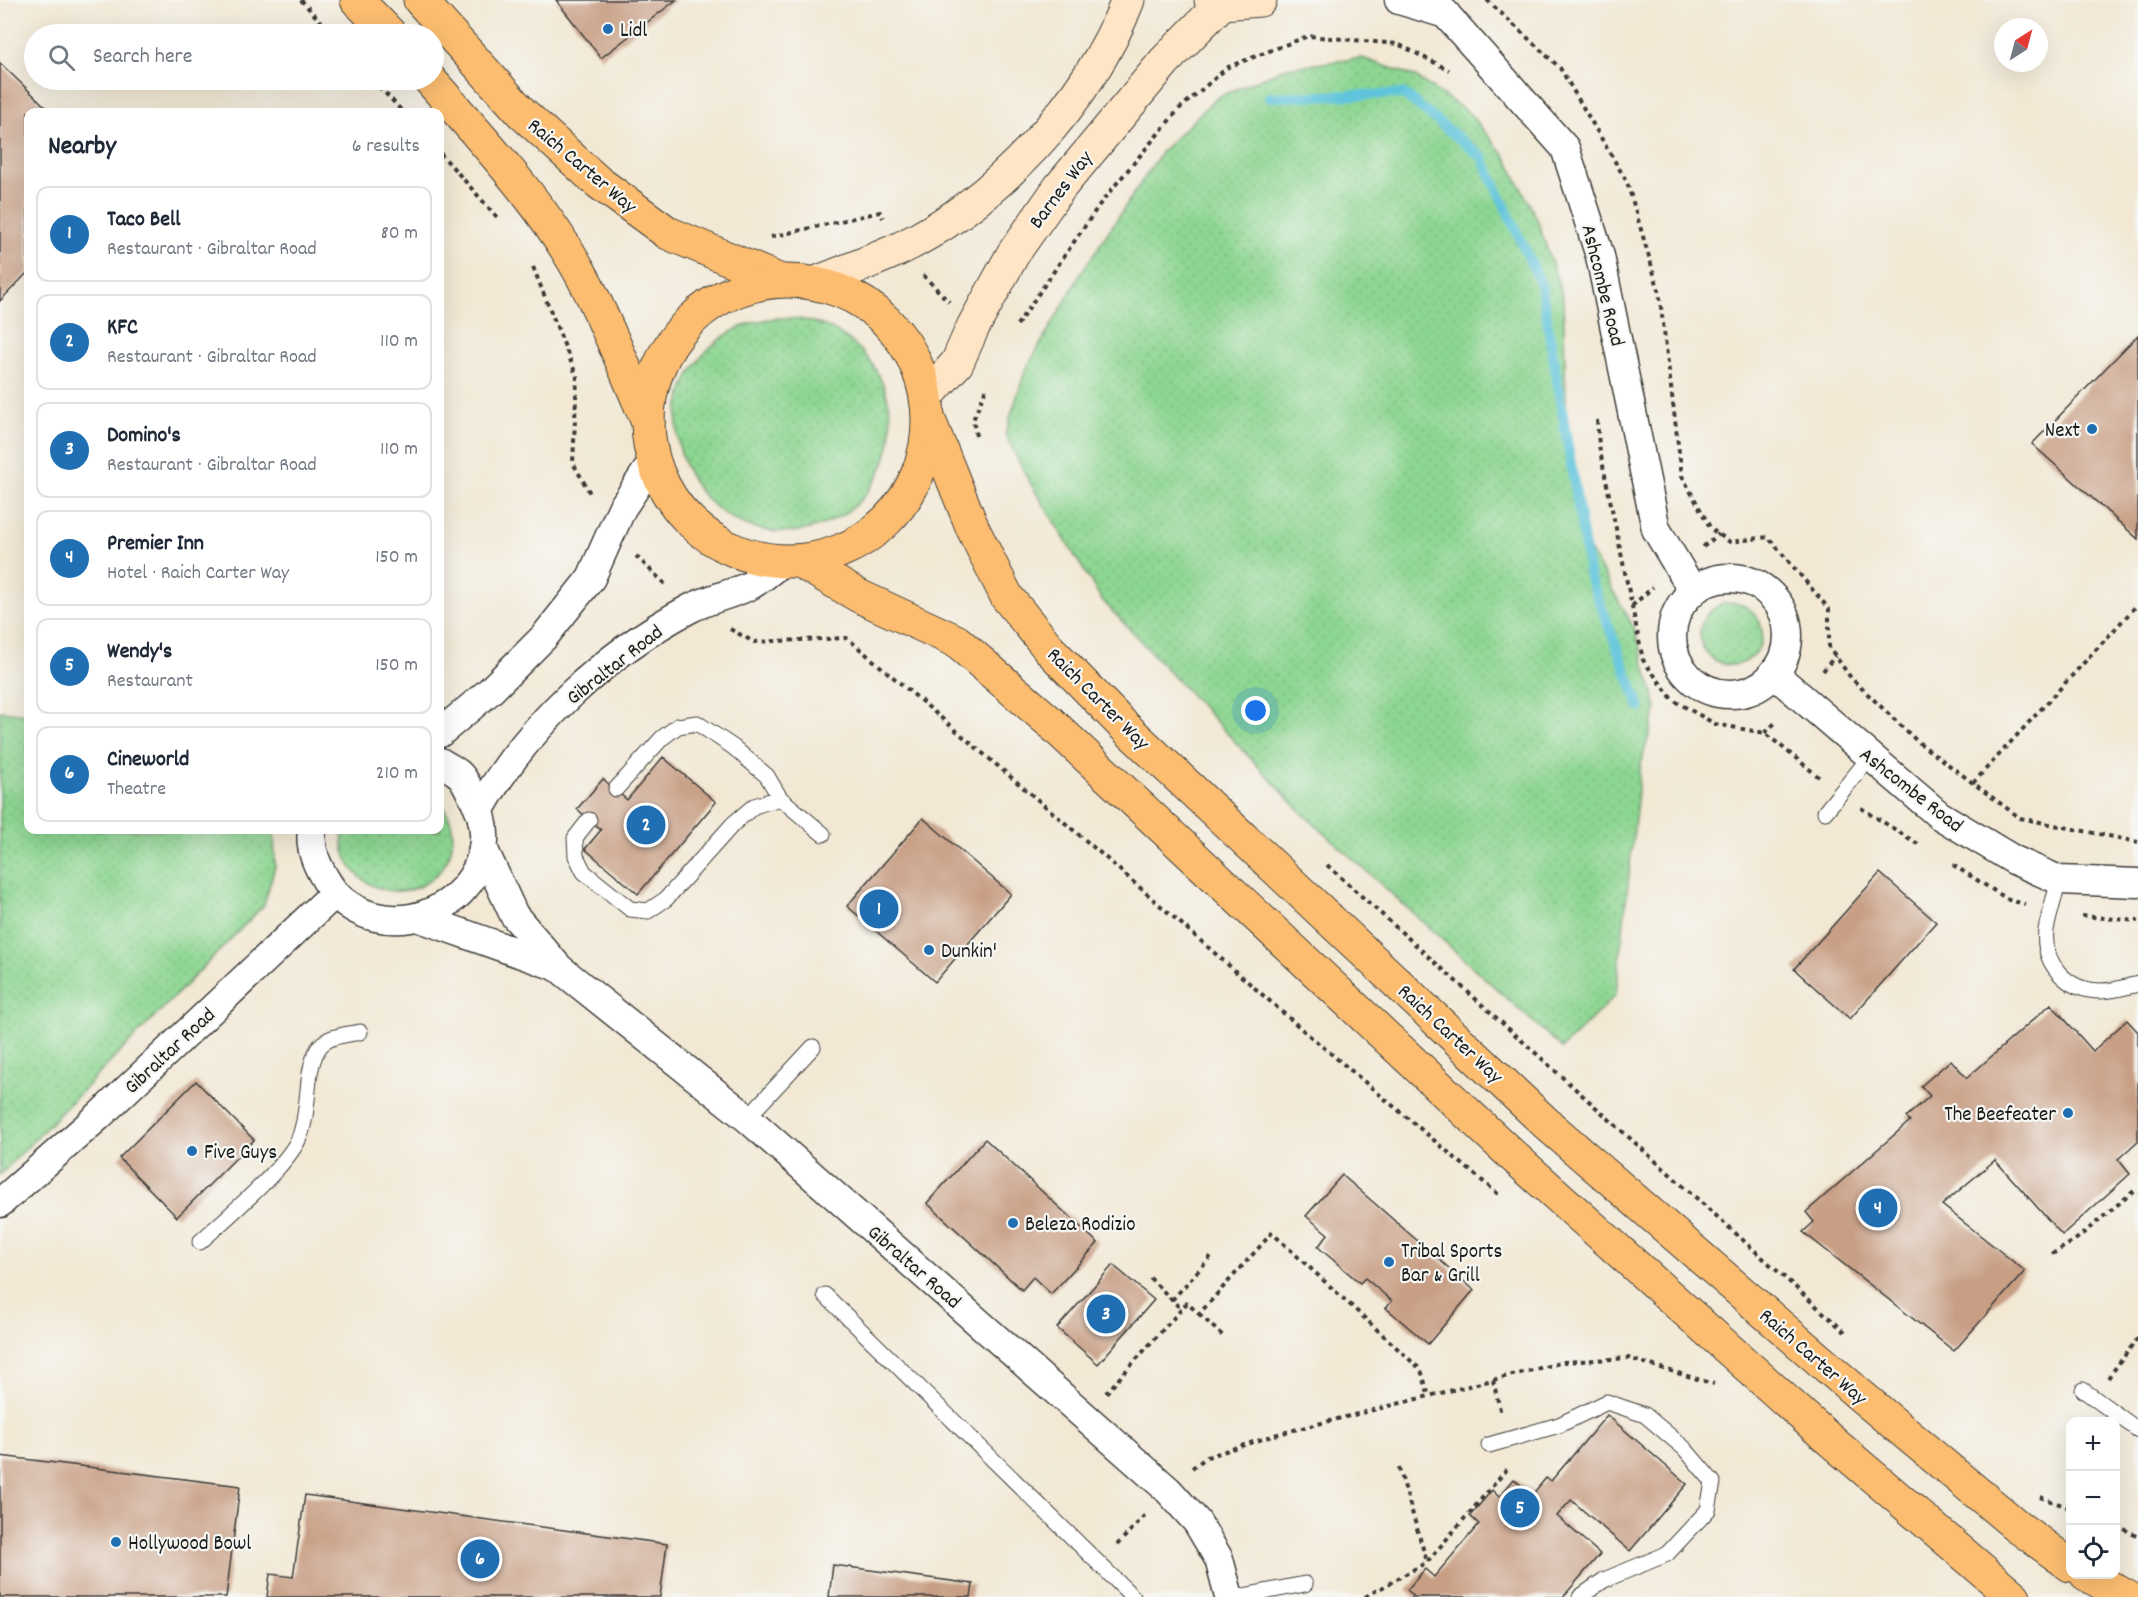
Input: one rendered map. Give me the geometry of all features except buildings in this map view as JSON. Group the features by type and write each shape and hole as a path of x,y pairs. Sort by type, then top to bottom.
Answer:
{"highway":[{"path":"357,0 380,24"},
{"name":"Raich Carter Way","path":"420,0 442,24"},
{"name":"Raich Carter Way","path":"444,27 522,113 598,182 668,233 781,281 816,283 848,294 876,311 900,335 916,364 928,408 973,529 1008,597 1051,651 1115,717 1548,1125 1861,1396 2017,1526 2066,1562"},
{"path":"439,90 497,156 545,219 588,286 648,422 654,460 666,489 684,514 707,535 734,550 791,561 859,596 956,641 1050,722 1513,1156 1830,1440 2014,1597"},
{"path":"648,422 652,386 665,353 687,324 714,302 747,287 781,281"},
{"path":"791,561 833,554 865,539 892,516 912,488 925,455 928,408"},
{"path":"2093,1579 2127,1597"}],"street":[{"path":"816,283 898,249 946,220 992,186 1032,148 1069,105 1100,57 1128,0"},
{"path":"1217,1 1260,0"},
{"name":"Ashcombe Road","path":"1399,0 1440,7 1565,148 1600,256 1656,529 1693,591"},
{"name":"Barnes Way","path":"928,408 957,363 973,327 1013,254 1060,187 1217,1"},
{"path":"444,729 490,691 544,637 591,578 622,508 654,460"},
{"name":"Gibraltar Road","path":"480,809 495,783 541,726 590,678 638,640 691,608 750,585 791,561"},
{"path":"1734,578 1755,583 1772,596 1785,616 1788,640 1782,663 1766,682 1745,693 1721,694 1699,686 1682,669 1673,649 1672,628 1679,607 1693,591 1712,580 1734,578"},
{"name":"Ashcombe Road","path":"1773,673 1939,815 2014,860 2059,880 2138,883"},
{"path":"312,834 318,867 334,894 362,914 395,921 420,918 454,900 473,877 483,848 480,809 460,775 444,765"},
{"name":"Gibraltar Road","path":"483,848 513,915 560,968 747,1118 1168,1490 1197,1522 1219,1559 1229,1597"},
{"name":"Gibraltar Road","path":"0,1203 100,1115 334,894"},
{"name":"Gibraltar Road","path":"420,918 560,968"}],"lane":[{"path":"616,789 662,738 678,726 697,723 733,747 767,777 780,798 823,834"},
{"path":"1825,812 1870,757"},
{"path":"589,820 575,838 576,856 584,872 630,909 648,911 666,899 733,824 754,806 780,798"},
{"path":"2059,880 2046,931 2047,953 2056,973 2076,986 2101,991 2138,984"},
{"path":"200,1242 244,1202 298,1140 306,1116 311,1066 319,1047 329,1038 360,1032"},
{"path":"747,1118 813,1047"},
{"path":"825,1295 1133,1597"},
{"path":"2088,1394 2138,1431"},
{"path":"1489,1445 1559,1425 1607,1402 1645,1415 1684,1448 1713,1482 1708,1510 1667,1554 1604,1580 1580,1597"},
{"path":"1238,1597 1305,1584"}],"path":[{"path":"301,0 323,24"},
{"path":"1487,0 1560,68 1627,182 1659,291 1682,476 1711,529 1730,542 1768,537 1829,609 1828,647 1851,678 1918,742 2020,818 2138,842"},
{"path":"761,239 880,212 898,249 973,327 1004,344 1102,201 1179,109 1228,67 1308,36 1398,44 1451,72"},
{"path":"382,90 399,108"},
{"path":"444,158 502,223"},
{"path":"530,259 577,377 573,463 611,533 691,608 754,642 848,638 1091,845 1304,1031 1504,1199"},
{"path":"977,441 973,420 990,376"},
{"path":"1597,413 1599,446 1643,660 1673,700 1715,724 1765,733 1840,793 1928,850"},
{"path":"1973,783 2138,604"},
{"path":"1322,860 1851,1337"},
{"path":"1948,862 2008,900 2097,920 2138,921"},
{"path":"2052,1254 2074,1241 2134,1191 2138,1193"},
{"path":"1199,1314 1272,1233 1421,1370 1429,1396"},
{"path":"1172,1300 1214,1253"},
{"path":"1150,1278 1181,1309"},
{"path":"1086,1416 1186,1303 1224,1337"},
{"path":"2088,1394 2138,1338"},
{"path":"1100,1564 1188,1471 1208,1457 1278,1434 1564,1362 1628,1358 1720,1386"},
{"path":"1365,1597 1427,1562 1512,1464 1493,1380"},
{"path":"1399,1468 1427,1562"},
{"path":"2033,1494 2066,1506"},
{"path":"2120,1527 2138,1536"}],"green space":[{"path":"1362,58 1414,76 1468,112 1506,157 1538,221 1563,297 1567,434 1589,548 1634,628 1657,707 1641,763 1616,995 1562,1048 1301,812 1102,600 1026,476 1005,434 1025,371 1083,270 1162,151 1216,98 1285,68"},
{"path":"784,318 805,320 825,326 860,349 883,384 889,404 891,425 889,446 883,466 860,501 825,524 805,530 784,532 763,530 743,524 708,501 685,466 679,446 677,425 679,404 685,384 708,349 743,326 763,320"},
{"path":"1731,603 1748,608 1753,612 1757,617 1762,634 1757,651 1753,656 1748,660 1731,665 1714,660 1709,656 1705,651 1700,634 1705,617 1709,612 1714,608"},
{"path":"0,711 24,714 24,834 274,834 275,866 264,905 0,1175"},
{"path":"444,809 451,822 452,842 447,861 435,876 419,887 400,891 379,888 359,876 345,855 343,834 444,834"}],"waterway":[{"path":"1269,97 1404,94 1482,157 1541,284 1590,578 1640,707"}],"place":[{"name":"Lidl","path":"608,29"},
{"name":"Next","path":"2092,429"},
{"name":"KFC","path":"646,825"},
{"name":"Taco Bell","path":"879,909"},
{"name":"Dunkin'","path":"929,950"},
{"name":"The Beefeater","path":"2068,1113"},
{"name":"Five Guys","path":"192,1151"},
{"name":"Premier Inn","path":"1878,1208"},
{"name":"Beleza Rodizio","path":"1013,1223"},
{"name":"Tribal Sports Bar & Grill","path":"1389,1262"},
{"name":"Domino's","path":"1106,1314"},
{"name":"Wendy's","path":"1520,1508"},
{"name":"Hollywood Bowl","path":"116,1542"},
{"name":"Cineworld","path":"480,1559"}]}
